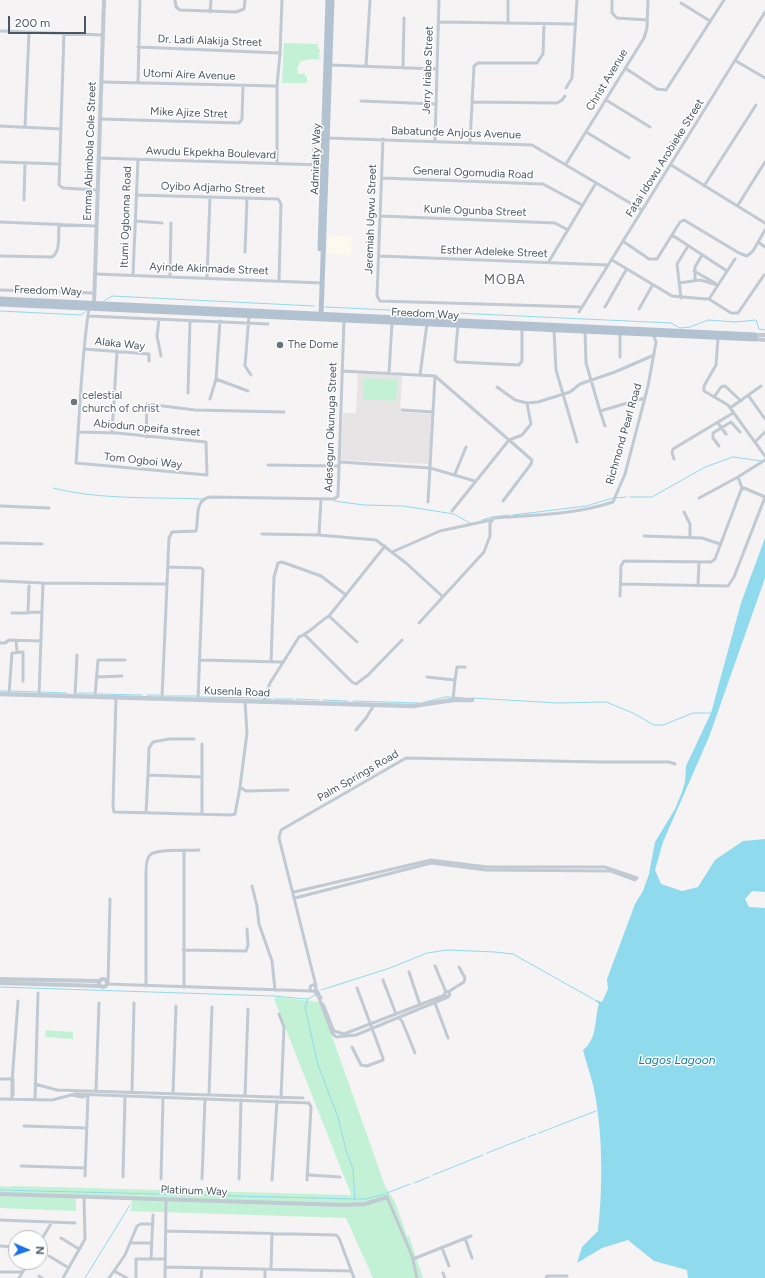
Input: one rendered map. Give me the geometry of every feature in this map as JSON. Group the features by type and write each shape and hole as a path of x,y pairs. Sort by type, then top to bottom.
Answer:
{"main road":[{"name":"Admiralty Way","path":"319,316 328,0"},
{"name":"Admiralty Way","path":"321,283 322,165 330,65 332,0"},
{"name":"Freedom Way","path":"0,299 93,307 249,315 319,316 344,320 427,322"},
{"name":"Freedom Way","path":"0,304 319,316 755,337"},
{"name":"Freedom Way","path":"458,323 554,330 585,329 620,333 718,338 755,337"},
{"name":"Kusenla Road","path":"0,694 422,706 453,698 472,700"}],"street":[{"name":"Emma Abimbola Cole Street","path":"93,307 96,274 97,190 104,0"},
{"path":"138,83 140,0"},
{"path":"175,0 176,8 180,10 210,12 239,12 244,9 245,0"},
{"path":"210,12 211,0"},
{"path":"277,164 277,86 282,0"},
{"path":"366,66 370,0"},
{"name":"Jerry Iriabe Street","path":"435,141 439,0"},
{"path":"508,0 508,23"},
{"path":"566,88 572,78 577,0"},
{"path":"612,0 612,13 617,18 647,20"},
{"name":"Christ Avenue","path":"566,164 646,33 648,0"},
{"path":"625,68 657,89 666,90 724,0"},
{"path":"681,4 710,21"},
{"name":"Fatai Idowu Arobieke Street","path":"579,312 624,242 642,210 736,61 765,12"},
{"path":"403,68 404,18"},
{"path":"439,22 575,24"},
{"path":"470,142 475,64 537,63 543,54 544,24"},
{"path":"0,31 103,34"},
{"path":"25,127 29,32"},
{"path":"64,33 59,185 61,188 97,190"},
{"name":"Dr. Ladi Alakija Street","path":"138,47 280,53"},
{"path":"736,61 765,78"},
{"path":"330,65 438,69"},
{"name":"Utomi Aire Avenue","path":"101,82 277,86"},
{"name":"Mike Ajize Stret","path":"100,119 239,123 242,119 243,86"},
{"path":"472,102 557,103 565,96"},
{"path":"606,100 650,127"},
{"path":"361,101 436,104"},
{"path":"704,186 756,105"},
{"path":"0,126 61,129"},
{"path":"313,165 315,126"},
{"path":"586,132 630,158"},
{"name":"Babatunde Anjous Avenue","path":"325,138 532,145 642,210"},
{"name":"Jeremiah Ugwu Street","path":"383,139 378,299 383,301 582,307"},
{"name":"Awudu Ekpekha Boulevard","path":"98,158 322,165"},
{"name":"Itumi Ogbonna Road","path":"133,276 138,159"},
{"path":"0,162 60,164"},
{"path":"738,205 765,162"},
{"path":"24,200 25,163"},
{"path":"671,165 765,223"},
{"name":"General Ogomudia Road","path":"382,178 543,184 582,205"},
{"path":"548,263 596,183"},
{"name":"Oyibo Adjarho Street","path":"136,194 276,199 280,202 279,281"},
{"path":"207,278 210,197"},
{"path":"245,252 246,198"},
{"name":"Kunle Ogunba Street","path":"380,216 556,223 568,230"},
{"path":"624,242 649,259 653,260 659,256 680,222 684,220 744,255 750,254 765,230"},
{"path":"135,221 162,223"},
{"path":"0,222 96,226"},
{"path":"170,277 171,223"},
{"path":"0,256 52,257 57,250 58,224"},
{"path":"672,235 727,271"},
{"path":"758,242 765,247"},
{"path":"681,298 677,264 688,246"},
{"path":"695,280 694,267 702,255"},
{"name":"Esther Adeleke Street","path":"379,256 608,265"},
{"path":"709,299 736,259"},
{"path":"612,260 652,286 672,296 681,298 709,299 731,313 738,313 764,275"},
{"path":"605,307 626,270"},
{"path":"694,271 718,285"},
{"name":"Ayinde Akinmade Street","path":"96,274 321,283"},
{"path":"679,282 695,280 718,285"},
{"path":"639,309 652,286"},
{"path":"0,290 95,293"},
{"path":"78,432 84,349 88,316 93,307"},
{"path":"249,315 245,366 251,375"},
{"path":"88,316 268,324"},
{"path":"159,319 157,336 161,356"},
{"name":"Adesegun Okunuga Street","path":"168,567 170,535 174,531 196,531 200,503 205,498 336,498 338,496 344,320"},
{"path":"188,392 190,321"},
{"path":"210,399 216,379 220,322"},
{"path":"389,373 392,322"},
{"path":"420,375 427,322"},
{"path":"458,323 455,360 457,362 520,365 522,361 522,328"},
{"path":"585,329 586,363 605,426"},
{"path":"554,330 556,370 562,395 577,442"},
{"path":"620,333 620,357"},
{"name":"Richmond Pearl Road","path":"392,552 440,532 494,518 556,515 585,510 613,502 624,474 645,398 656,342 653,334"},
{"path":"755,337 765,335"},
{"path":"755,337 765,340"},
{"path":"718,338 716,365 703,389 705,392 726,402 765,456"},
{"name":"Alaka Way","path":"84,349 149,354 149,361"},
{"path":"112,433 117,351"},
{"path":"497,387 509,398 528,403 562,395 570,392 580,384 654,356"},
{"path":"342,371 435,376 532,460 531,464 503,501"},
{"path":"428,502 435,376"},
{"path":"216,379 248,390"},
{"path":"714,397 721,387 726,386 741,401"},
{"path":"730,408 761,386"},
{"path":"748,395 765,419"},
{"path":"600,411 645,398"},
{"path":"452,510 509,440 522,435 531,424 528,403"},
{"path":"146,437 147,404 195,410 284,412"},
{"path":"402,410 433,412"},
{"path":"674,459 672,449 733,413"},
{"path":"719,446 712,435 722,428 733,422 740,432"},
{"path":"718,423 726,434"},
{"name":"Abiodun opeifa street","path":"78,432 112,433 206,442 208,475"},
{"name":"Tom Ogboi Way","path":"78,432 76,463 208,475"},
{"path":"755,442 765,432"},
{"path":"455,474 466,447"},
{"path":"699,498 738,477 765,460"},
{"path":"268,465 340,464 430,468 475,481"},
{"path":"620,596 621,566 626,560 699,562 714,560 742,488 738,477"},
{"path":"620,584 725,587 732,582 764,498 764,496 742,488"},
{"path":"319,535 321,498"},
{"path":"0,506 49,508"},
{"path":"684,512 690,524 690,537"},
{"path":"419,622 484,552 490,536 491,520"},
{"path":"262,534 371,538 385,546 442,596"},
{"path":"644,536 702,538 720,544"},
{"path":"0,543 42,544"},
{"path":"264,701 270,684 282,662 299,637 329,616 385,546"},
{"path":"271,662 274,577 278,563 282,562 321,576 346,595"},
{"path":"698,586 699,562"},
{"path":"162,698 166,584 168,567 201,568 203,570 198,700"},
{"path":"0,581 43,583 166,584"},
{"path":"38,695 43,583"},
{"path":"28,613 29,586"},
{"path":"12,613 42,612"},
{"path":"329,616 357,642"},
{"path":"305,634 352,682 356,684 368,675 402,640"},
{"path":"0,643 5,643 9,640 41,641"},
{"path":"16,640 17,652"},
{"path":"9,694 12,653 24,652 23,681"},
{"path":"75,696 77,655"},
{"path":"96,696 98,660 125,660"},
{"path":"200,660 282,662"},
{"path":"453,698 457,667 465,667"},
{"path":"97,677 122,676"},
{"path":"427,677 455,680"},
{"path":"116,697 113,809 117,813 235,814 247,733 244,701"},
{"path":"356,730 374,705"},
{"path":"146,813 149,745 153,742 169,739 194,739"},
{"path":"202,744 202,814"},
{"name":"Palm Springs Road","path":"313,988 315,980 280,838 281,830 403,759 666,762 675,764"},
{"path":"148,775 202,777"},
{"path":"240,787 246,791 288,790"},
{"path":"146,986 147,859 151,853 156,852 199,850"},
{"path":"184,851 184,987"},
{"path":"294,892 431,860 487,867 605,868 637,878 636,880 610,871 486,870 431,863 296,898"},
{"path":"252,886 257,906 259,924 272,961 276,990"},
{"path":"307,889 308,896"},
{"path":"108,984 110,899"},
{"path":"183,950 246,952 248,945 248,929"},
{"path":"435,966 447,994"},
{"path":"372,1026 399,1018 435,1003 452,989 462,985 465,978 460,967"},
{"path":"409,972 420,1005"},
{"path":"0,979 99,981 104,979 108,984"},
{"path":"383,980 396,1014"},
{"path":"99,981 101,986"},
{"path":"0,983 101,986 108,984 276,990 306,990 313,988 319,998 332,1033 336,1038 356,1035 396,1014 447,994"},
{"path":"352,1047 360,1065 367,1066 383,1060 372,1026 357,988"},
{"path":"35,1100 38,993"},
{"path":"12,1099 18,1001"},
{"path":"96,1091 99,1003"},
{"path":"132,1092 134,1003"},
{"path":"435,1003 448,1038"},
{"path":"173,1094 176,1006"},
{"path":"209,1095 212,1007"},
{"path":"245,1096 248,1009"},
{"path":"279,1014 284,1027 282,1098"},
{"path":"399,1018 402,1021 415,1053"},
{"path":"0,1079 13,1079"},
{"path":"35,1084 57,1090 303,1098"},
{"path":"0,1099 52,1100 75,1094 307,1102 311,1104 307,1180"},
{"path":"85,1176 88,1095"},
{"path":"123,1177 125,1096"},
{"path":"161,1178 163,1098"},
{"path":"202,1179 205,1099"},
{"path":"239,1179 241,1100"},
{"path":"272,1180 277,1101"},
{"path":"24,1126 86,1128"},
{"path":"21,1166 85,1168"},
{"path":"308,1175 340,1176"},
{"name":"Platinum Way","path":"0,1194 344,1205 365,1204 387,1197"},
{"path":"63,1278 85,1239 84,1197"},
{"path":"387,1197 413,1259 417,1278"},
{"path":"165,1278 166,1200"},
{"path":"151,1259 153,1215"},
{"path":"0,1220 75,1223"},
{"path":"47,1230 52,1222"},
{"path":"109,1278 130,1243 138,1224 153,1224"},
{"path":"166,1231 336,1235 339,1238 354,1278"},
{"path":"270,1269 272,1233"},
{"path":"413,1259 471,1236"},
{"path":"61,1238 79,1250"},
{"path":"465,1238 472,1258"},
{"path":"130,1243 152,1243"},
{"path":"442,1248 449,1266"},
{"path":"49,1256 69,1268"},
{"path":"136,1278 136,1259 165,1259"},
{"path":"165,1267 351,1271"},
{"path":"201,1278 202,1268"},
{"path":"265,1269 265,1278"},
{"path":"114,1271 127,1278"},
{"path":"0,1272 22,1272 19,1278"},
{"path":"443,1273 444,1278"},
{"path":"546,1278 547,1276 567,1276"}],"shaded area":[{"path":"328,235 352,236 351,255 327,254"},
{"path":"358,373 402,376 400,412 431,414 429,464 341,460 343,413 356,413"}],"green space":[{"path":"284,43 318,44 318,49 320,49 319,58 322,60 311,59 301,61 297,68 298,74 305,73 307,83 282,83"},
{"path":"364,378 398,380 396,401 363,399"},
{"path":"278,997 320,1002 385,1186 395,1202 407,1236 409,1236 423,1278 373,1278 346,1218 130,1211 132,1206 131,1197 76,1195 76,1211 0,1208 0,1186 350,1195 351,1194 274,999"},
{"path":"46,1030 73,1032 73,1039 45,1037"}],"water":[{"name":"Lagos Lagoon","path":"765,538 765,578 709,737 663,842 655,870 661,884 682,891 698,887 715,860 743,841 765,839 765,892 752,891 745,899 749,907 765,908 765,1278 688,1278 687,1270 654,1261 628,1240 602,1248 577,1263 582,1247 598,1231 600,1214 601,1158 599,1120 593,1085 583,1050 591,1040 595,1028 599,1004 593,999 602,1002 608,989 607,979 635,904 643,891 649,874 655,842 675,809 682,792 685,782 686,766 711,713 741,603"}],"waterway":[{"path":"104,301 112,296 314,306"},
{"path":"325,307 671,323 680,328 690,327 708,320 735,322 756,320 759,329 765,330"},
{"path":"0,311 81,315 85,312"},
{"path":"630,497 652,497 705,467 733,457 762,461"},
{"path":"53,488 71,492 108,496 202,499"},
{"path":"616,498 626,497"},
{"path":"513,515 586,506 613,498"},
{"path":"334,501 364,505 403,506 454,514 470,523"},
{"path":"482,520 509,515"},
{"path":"0,691 7,691"},
{"path":"11,691 37,692"},
{"path":"41,692 66,693"},
{"path":"78,693 93,693"},
{"path":"97,694 142,695"},
{"path":"147,695 160,695"},
{"path":"164,696 196,696"},
{"path":"200,697 262,698"},
{"path":"425,702 451,697"},
{"path":"454,697 463,698"},
{"path":"472,698 558,703 606,702 633,713 654,725 663,725 693,713 711,713"},
{"path":"274,699 293,699"},
{"path":"296,699 319,700"},
{"path":"323,700 348,701"},
{"path":"353,701 418,703"},
{"path":"321,990 390,968 427,953 447,950 513,954 593,999"},
{"path":"0,987 273,996 308,999 315,995"},
{"path":"0,1190 355,1199 353,1169 346,1150 338,1117 318,1065 305,1007 308,999"},
{"path":"539,1133 596,1111"},
{"path":"528,1137 536,1134"},
{"path":"487,1153 525,1138"},
{"path":"433,1175 483,1155"},
{"path":"414,1183 429,1177"},
{"path":"387,1193 410,1184"},
{"path":"355,1199 365,1199 385,1194"},
{"path":"85,1278 130,1205"}],"place":[{"name":"The Dome","path":"280,345"},
{"name":"celestial church of christ","path":"74,402"}],"district":[{"name":"MOBA","path":"505,280"}]}
